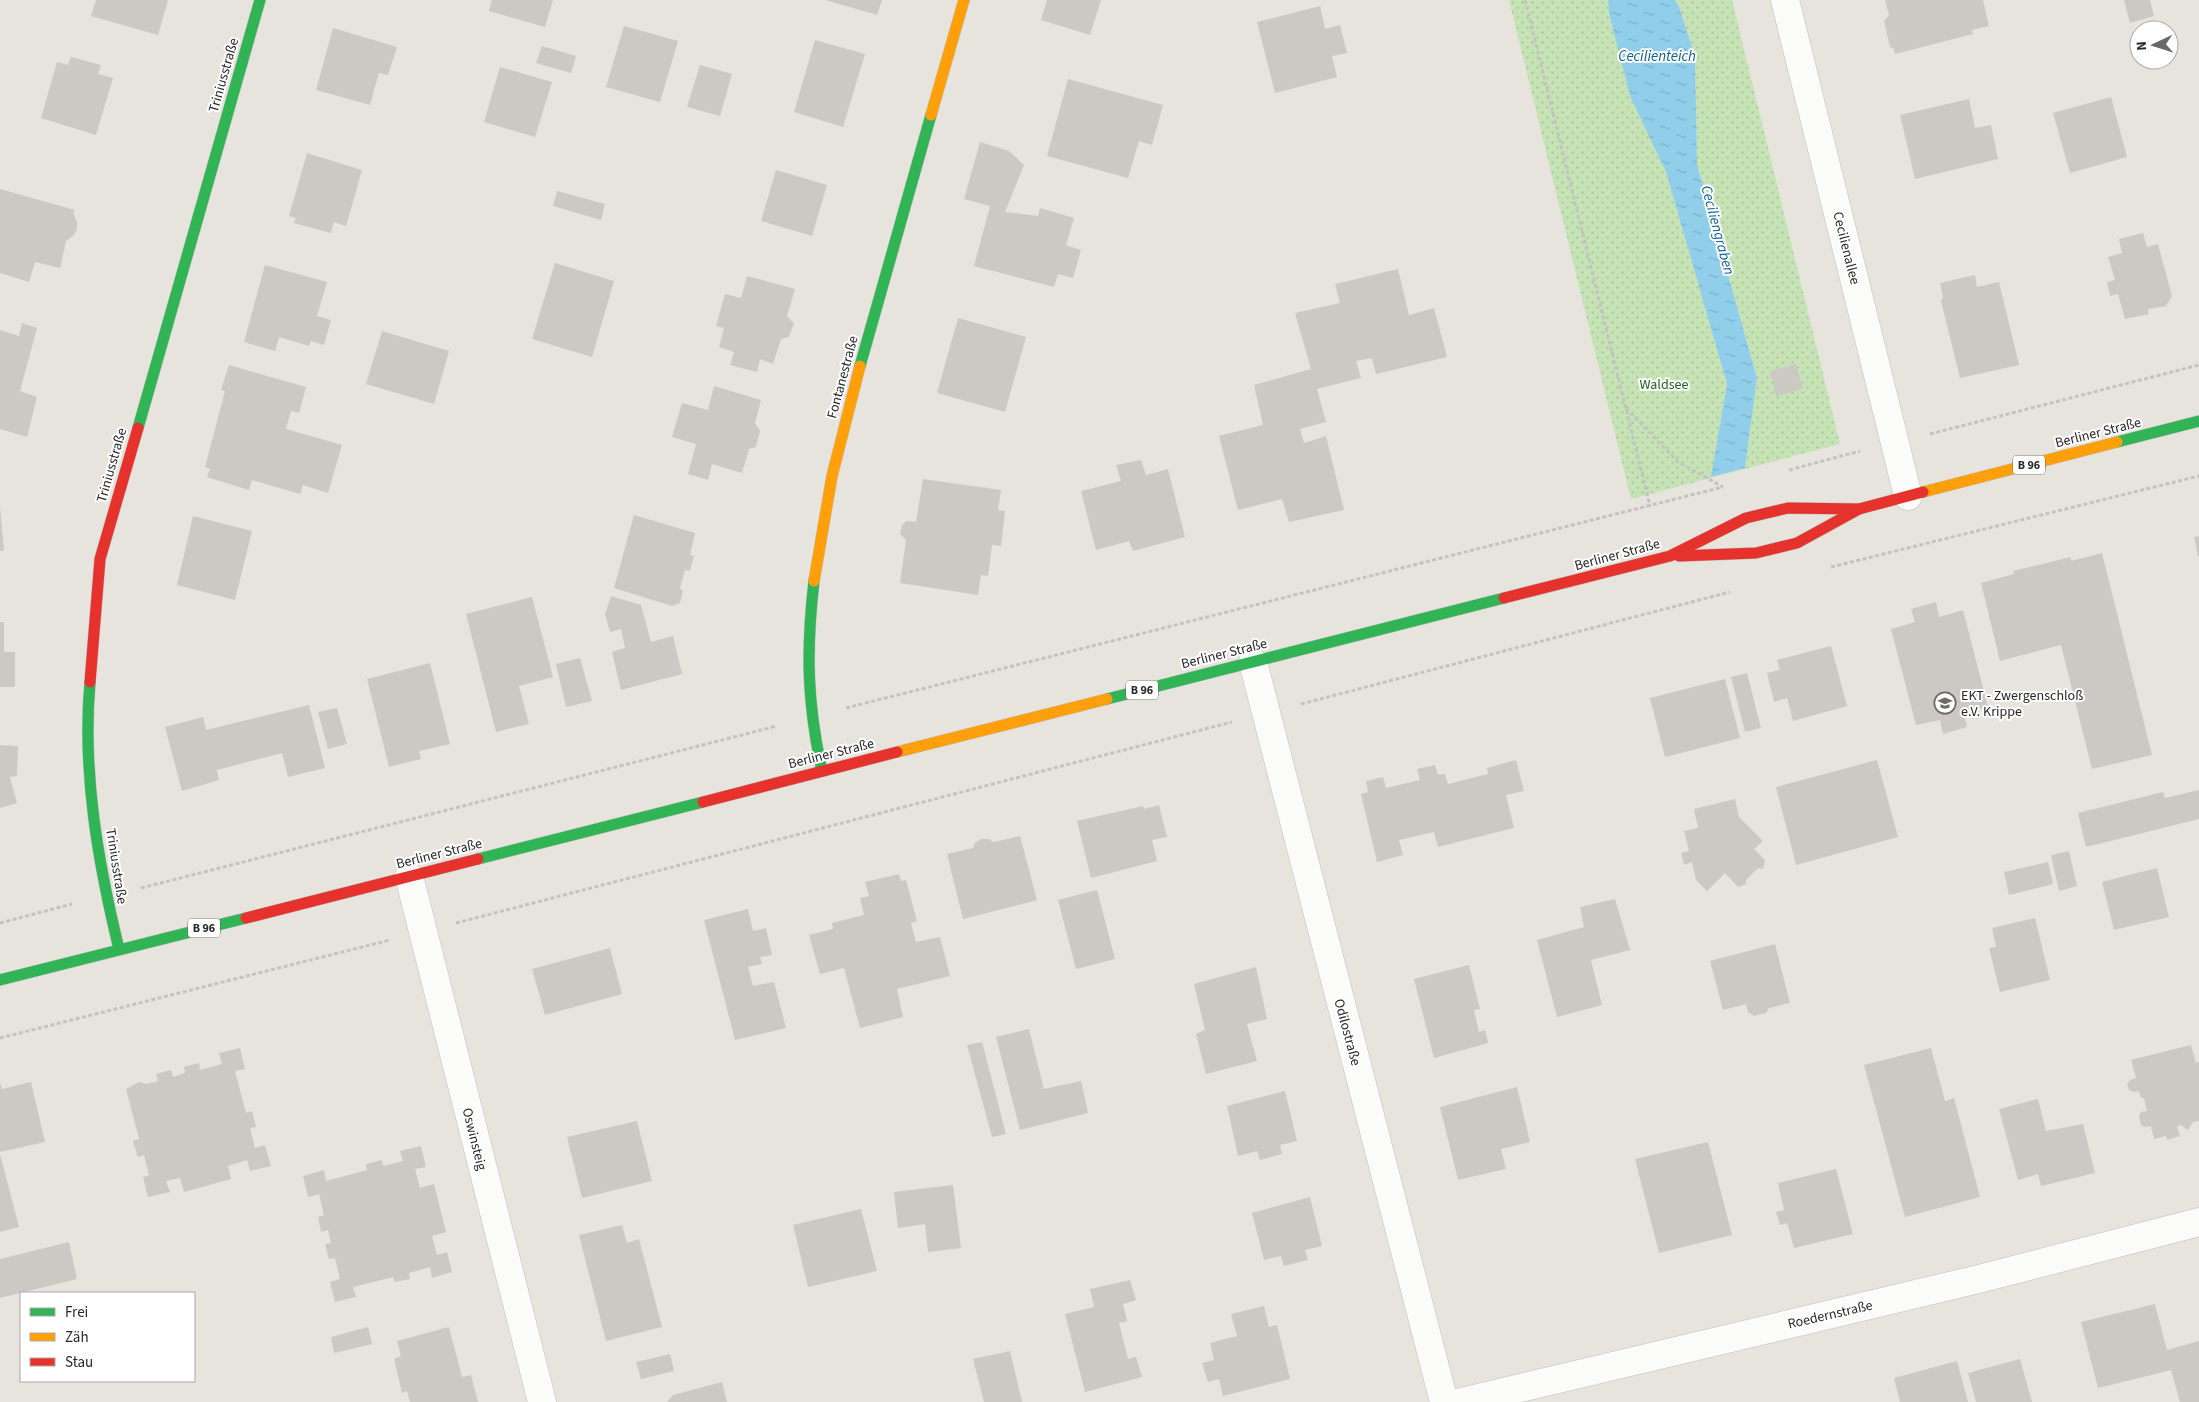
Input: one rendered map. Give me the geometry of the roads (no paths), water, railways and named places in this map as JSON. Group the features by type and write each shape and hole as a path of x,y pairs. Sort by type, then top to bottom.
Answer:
{"main road":[{"name":"Triniusstraße","path":"119,949 106,897 92,793 88,703 100,559 260,0"},
{"name":"Fontanestraße","path":"822,771 811,717 808,662 812,593 826,503 847,413 964,0"},
{"name":"Berliner Straße","path":"0,980 1670,556 1756,553 1797,543 1859,509 2199,421"},
{"name":"Berliner Straße","path":"1670,556 1746,518 1760,514 1788,508 1859,509"}],"street":[{"name":"Cecilienallee","path":"1786,0 1908,496"},
{"name":"Odilostraße","path":"1253,662 1444,1402"},
{"name":"Oswinsteig","path":"409,876 542,1402"},
{"name":"Roedernstraße","path":"1461,1402 1975,1280 2199,1222"}],"water":[{"name":"Cecilienteich","path":"1608,0 1675,0 1695,56 1697,164 1757,378 1745,468 1711,477 1727,384 1666,172 1630,96 1609,14"}],"place":[{"name":"EKT - Zwergenschloß e.V. Krippe","path":"1945,703"}],"water label":[{"name":"Ceciliengraben","path":"1718,230"}],"park label":[{"name":"Waldsee","path":"1664,384"}]}
